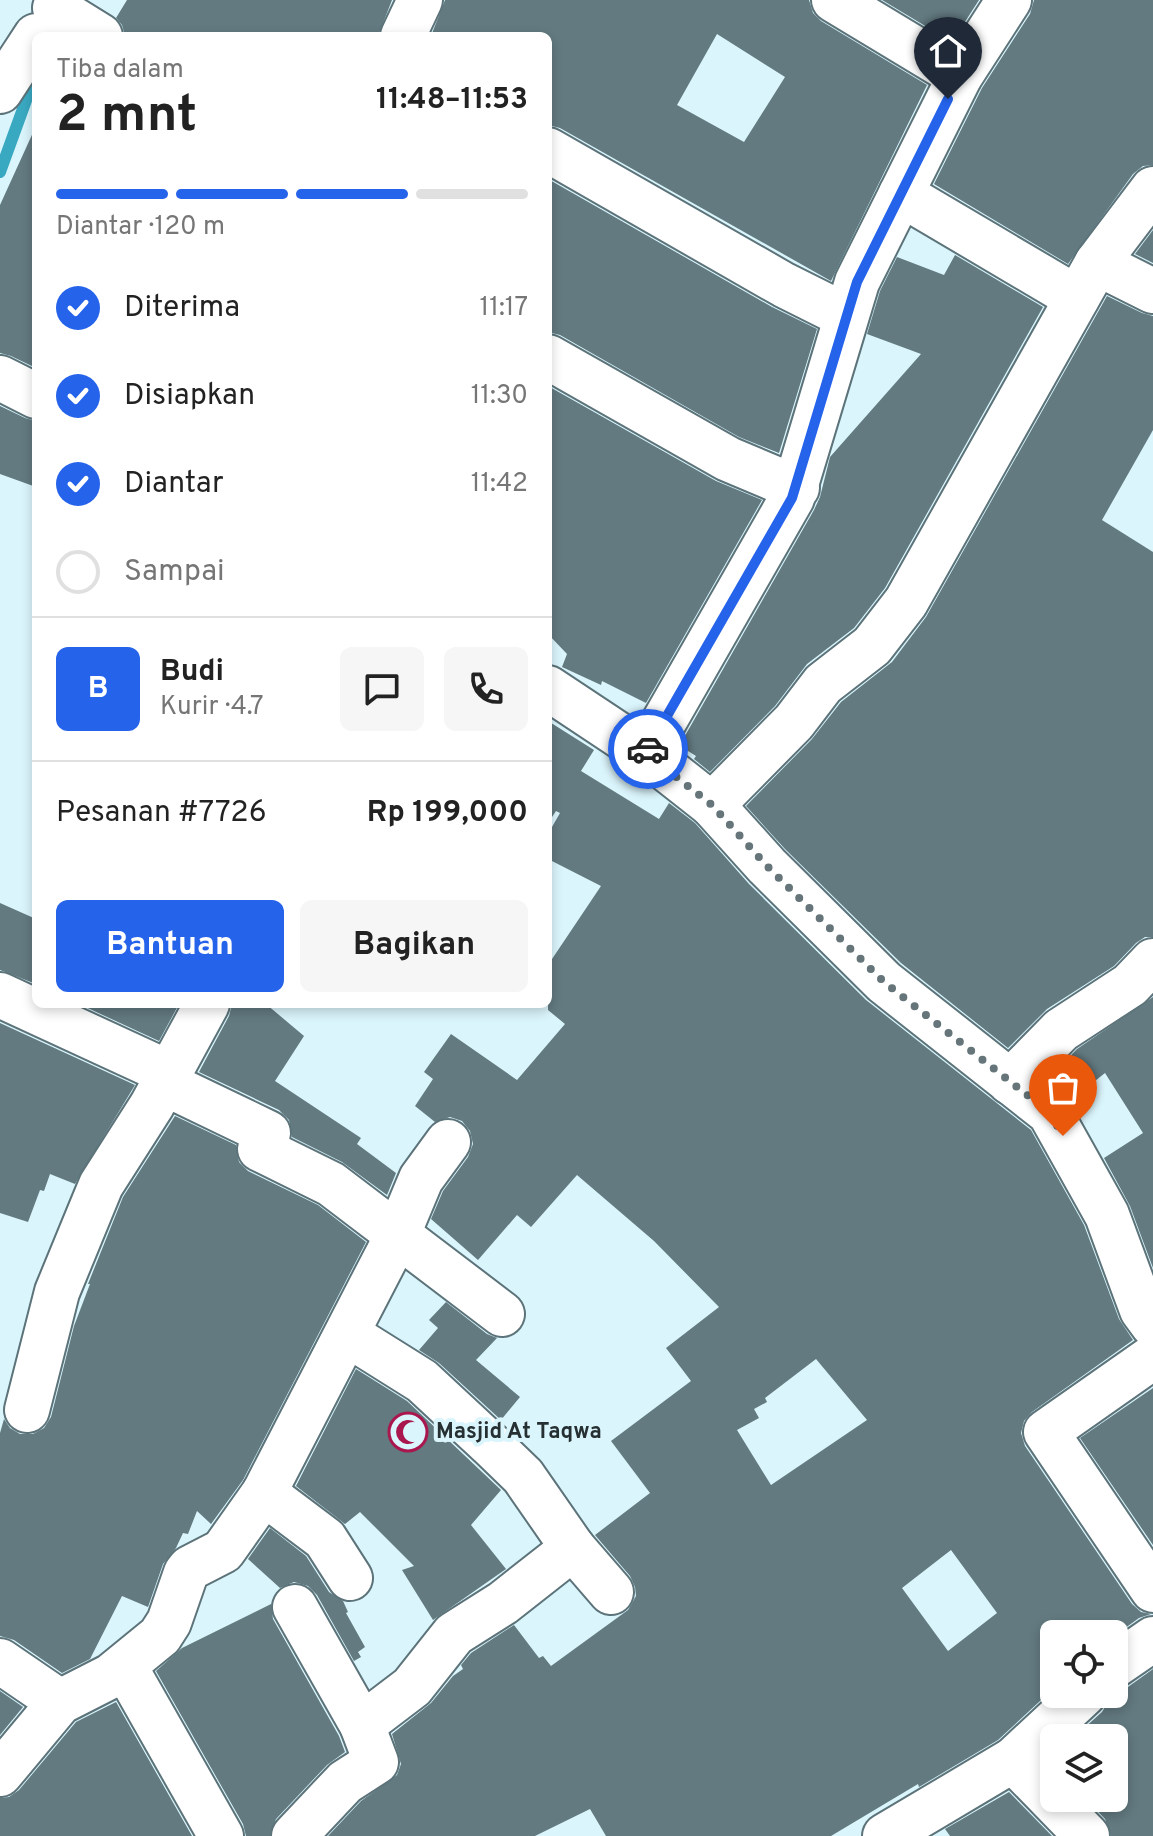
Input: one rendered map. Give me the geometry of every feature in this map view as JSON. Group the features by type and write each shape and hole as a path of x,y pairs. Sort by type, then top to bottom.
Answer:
{"street":[{"path":"405,32 420,0"},
{"path":"834,0 960,76"},
{"path":"646,753 797,488 857,282 960,76 1009,0"},
{"path":"0,91 32,56"},
{"path":"552,152 784,285 846,316"},
{"path":"712,805 794,722 823,684 872,646 906,602 1087,280 1153,189"},
{"path":"901,194 1087,280 1153,291"},
{"path":"552,359 728,459 797,488"},
{"path":"0,378 32,394"},
{"path":"552,691 646,753 712,805 767,866 884,982 1050,1113 1107,1215 1142,1310 1153,1325"},
{"path":"1010,1082 1061,1030 1130,985 1153,961"},
{"path":"0,995 268,1133 260,1149 331,1184 502,1314"},
{"path":"27,1410 57,1292 95,1198 205,1008"},
{"path":"0,1774 60,1702 125,1667 160,1636 169,1622 186,1573 223,1551 264,1493 398,1234 421,1179 448,1142"},
{"path":"347,1334 422,1381 523,1476 573,1548 611,1592"},
{"path":"1153,1357 1046,1432 1153,1590"},
{"path":"264,1493 325,1539 350,1578"},
{"path":"362,1725 412,1687 454,1634 503,1603 573,1548"},
{"path":"294,1836 345,1782 376,1762 362,1725 295,1607"},
{"path":"1128,1656 1153,1639"},
{"path":"0,1661 60,1702"},
{"path":"125,1667 221,1836"},
{"path":"885,1836 1013,1760 1069,1708"},
{"path":"1013,1760 1087,1836"}],"building":[{"path":"127,0 392,0 380,32 124,32 116,18"},
{"path":"445,0 809,0 813,13 821,21 927,85 831,281 552,126 552,32 433,32","holes":["717,34 785,77 744,142 677,105"]},
{"path":"882,0 979,0 952,42"},
{"path":"1034,0 1153,0 1153,165 1143,166 1133,174 1068,264 934,184 982,88 1030,14"},
{"path":"32,135 32,366 0,353 0,205"},
{"path":"552,181 772,307 817,329 779,453 739,437 552,333"},
{"path":"1153,230 1153,263 1135,254"},
{"path":"955,255 1043,307 885,588 854,628 807,664 775,706 710,772 694,759 696,756 680,746 682,741 814,510 830,457 921,354 867,334 880,291 897,257 944,275"},
{"path":"1107,296 1153,316 1153,430 1102,520 1153,552 1153,937 1145,937 1136,943 1114,966 1047,1009 1008,1048 901,963 785,849 746,806 812,739 841,702 892,662 926,617"},
{"path":"552,388 716,481 762,500 646,703 602,681 601,685 562,667 567,654 552,638"},
{"path":"0,406 32,420 32,486 0,474"},
{"path":"552,724 594,750 581,771 659,819 669,803 695,823 749,884 866,1000 1031,1130 1084,1225 1119,1319 1133,1340 1032,1412 1024,1421 1021,1433 1025,1446 1132,1604 1141,1612 1151,1614 1128,1626 1128,1620 1040,1620 1040,1701 998,1740 831,1836 606,1836 590,1809 535,1836 328,1836 361,1801 397,1775 401,1764 392,1734 431,1703 453,1676 463,1669 461,1665 471,1653 514,1625 539,1658 543,1656 551,1666 628,1610 636,1596 635,1587 630,1576 595,1535 650,1493 611,1441 691,1381 666,1348 719,1307 654,1241 577,1175 531,1227 517,1215 478,1260 431,1219 443,1191 468,1157 473,1144 470,1131 462,1121 450,1117 435,1122 415,1106 433,1079 424,1072 451,1034 517,1080 565,1024 548,1010 552,1008 552,959 601,886 552,861 552,827 560,813 556,811 552,817","holes":["816,1359 867,1420 771,1485 737,1430 759,1418 754,1409 767,1402 765,1398","951,1550 997,1613 948,1651 902,1588"]},
{"path":"0,903 32,917 32,982 0,970"},
{"path":"1153,997 1153,1268 1130,1206 1104,1158 1143,1133 1105,1073 1071,1100 1048,1079 1077,1049"},
{"path":"88,1008 177,1008 159,1041"},
{"path":"231,1008 271,1008 304,1036 275,1081 361,1138 357,1144 396,1173 387,1195 342,1162 292,1137 289,1120 279,1110 199,1072"},
{"path":"0,1023 135,1085 75,1184 50,1174 44,1191 40,1190 28,1222 0,1213"},
{"path":"175,1116 236,1145 239,1162 248,1171 318,1205 366,1242 243,1480 211,1524 197,1511 188,1534 183,1533 163,1564 148,1607 122,1596 90,1659 62,1673 14,1640 0,1636 0,1433 4,1419 10,1428 20,1434 33,1434 44,1428 51,1417 74,1326 123,1197"},
{"path":"446,1302 487,1334 497,1338 476,1360 520,1397 501,1420 439,1363 419,1350 438,1328 429,1320"},
{"path":"356,1369 407,1401 501,1490 471,1525 506,1569 433,1620 402,1570 414,1566 360,1512 345,1524 296,1486"},
{"path":"1153,1388 1153,1545 1080,1438"},
{"path":"270,1528 306,1556 329,1592 343,1601 346,1613 365,1647 358,1652 361,1657 354,1661 317,1595 308,1586 294,1582 280,1588 248,1559"},
{"path":"271,1604 273,1619 345,1752 327,1765 276,1819 270,1836 246,1836 243,1824 156,1671 182,1648"},
{"path":"1153,1669 1153,1836 1111,1836 1105,1819 1098,1812 1128,1812 1128,1724 1089,1724 1104,1708 1128,1708 1128,1687"},
{"path":"0,1691 23,1707 0,1735"},
{"path":"116,1702 192,1836 0,1836 0,1798 9,1797 19,1790 76,1722"},
{"path":"1009,1792 1052,1836 950,1836 945,1829"}],"waterway":[{"path":"0,172 32,84"}],"way so far":[{"path":"648,749 646,753 712,805 767,866 884,982 1050,1113 1063,1136"}],"place":[{"name":"Masjid At Taqwa","path":"408,1432"}],"route":[{"path":"648,749 797,488 857,282 948,99"}]}
